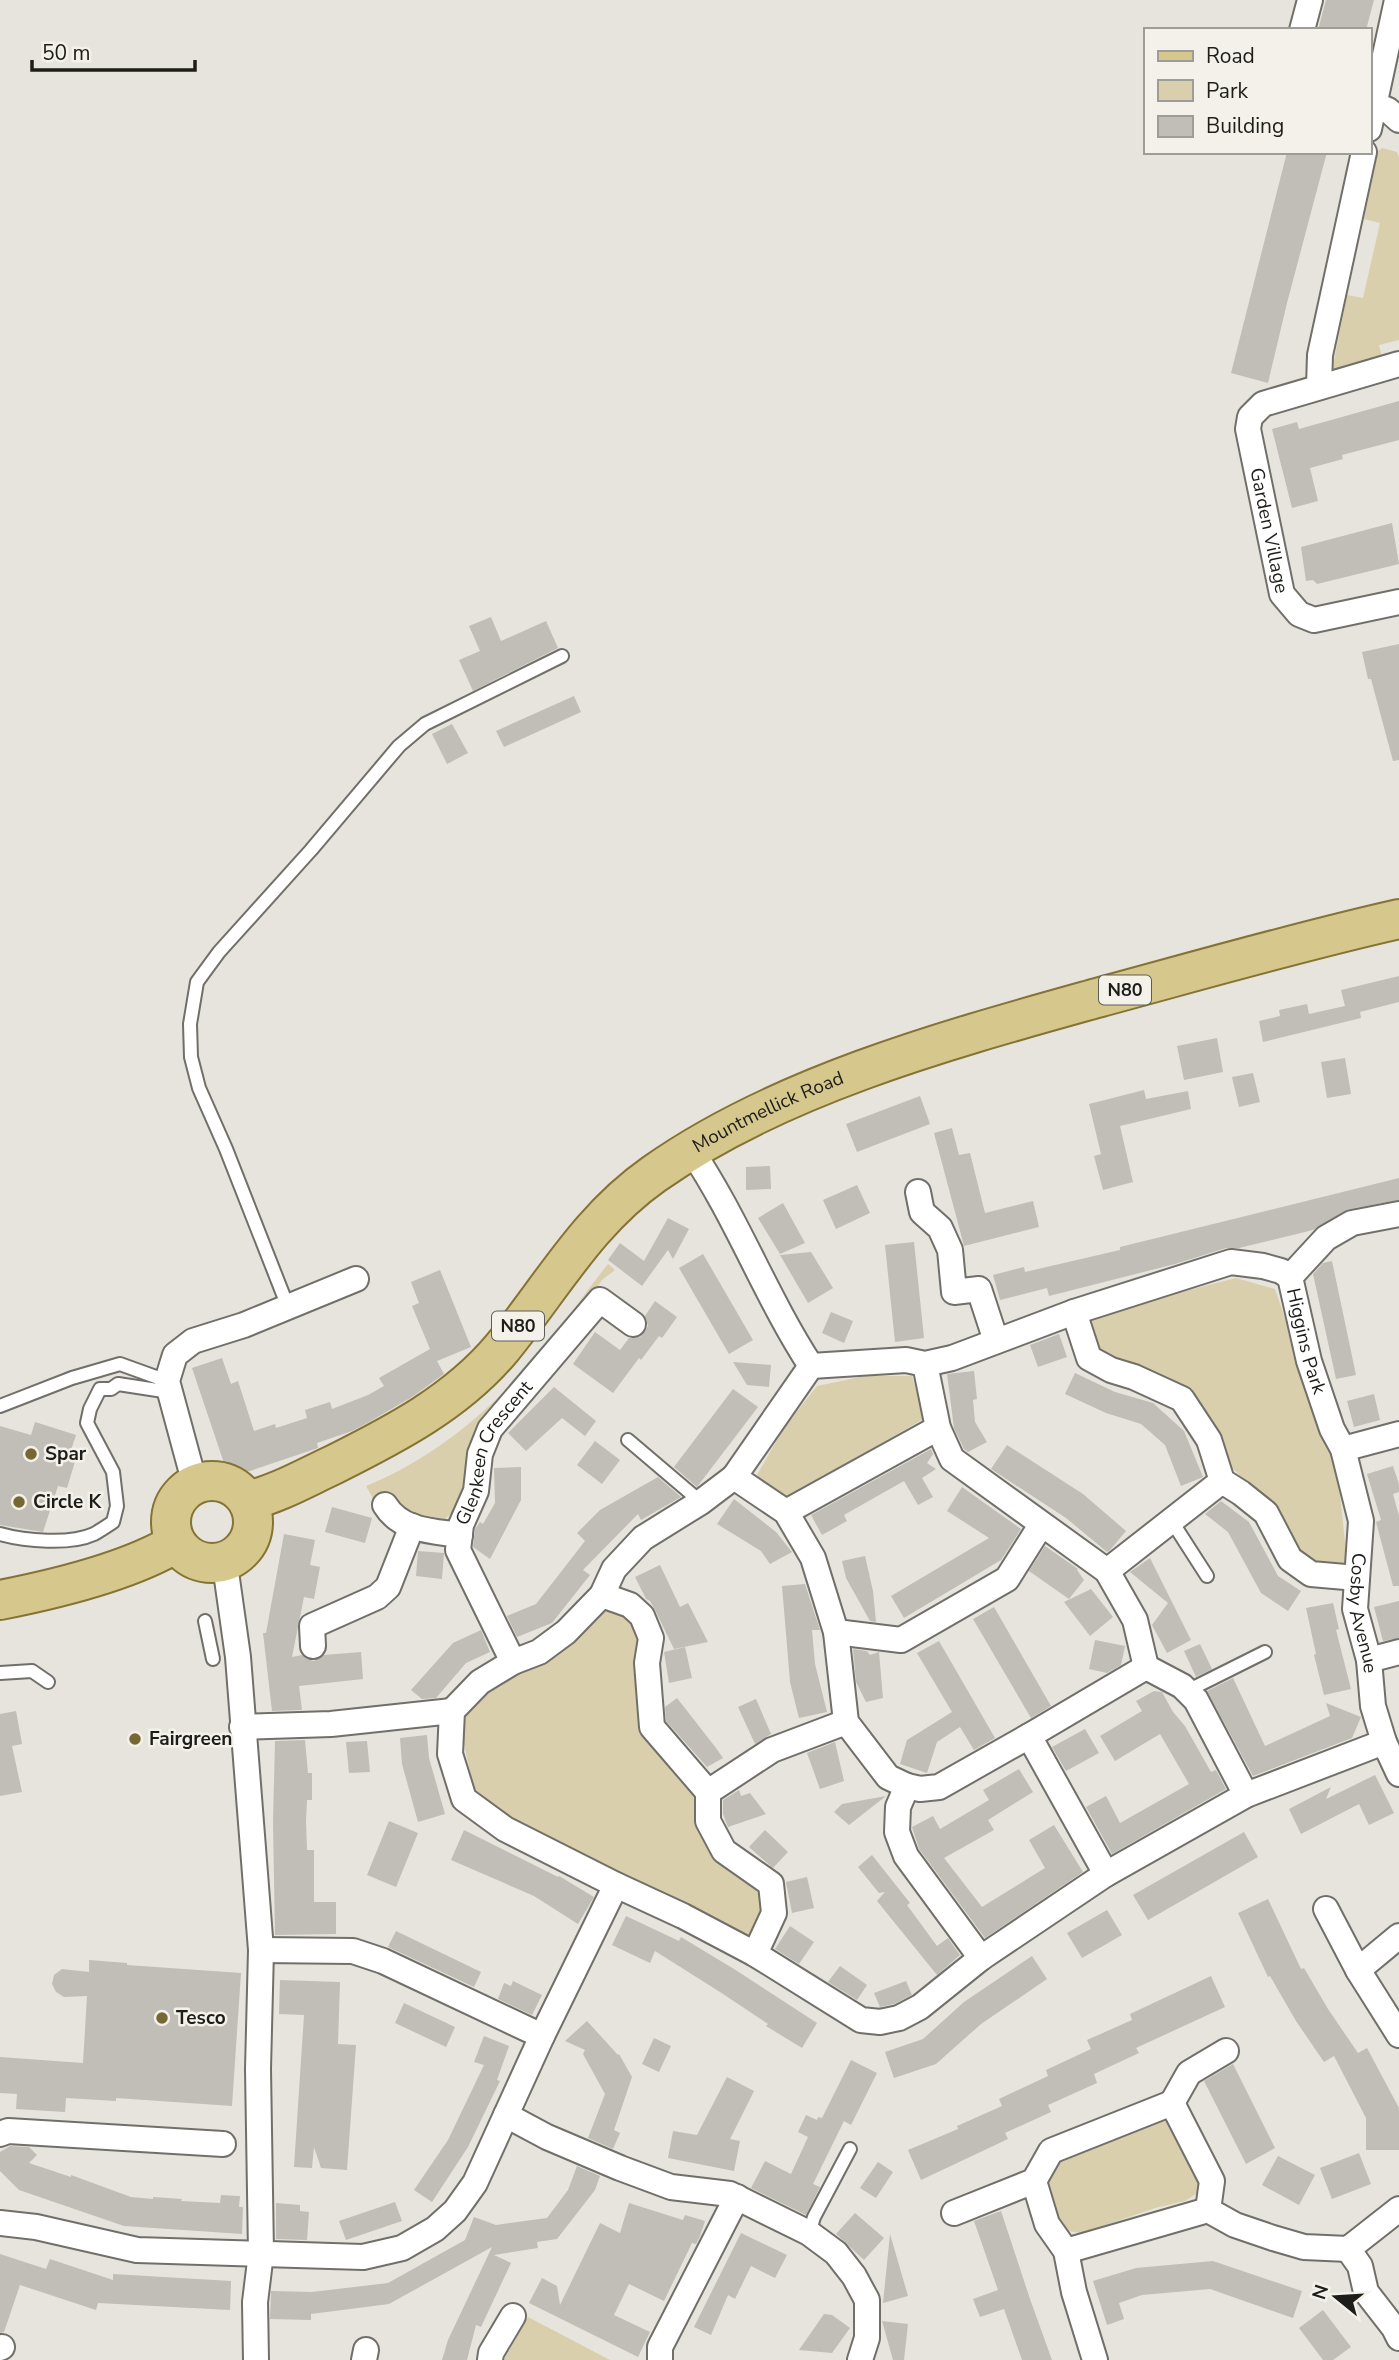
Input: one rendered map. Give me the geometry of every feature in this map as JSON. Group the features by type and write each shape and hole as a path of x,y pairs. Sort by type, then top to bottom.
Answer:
{"main road":[{"name":"Mountmellick Road","path":"248,1501 272,1495 295,1484 387,1438 435,1409 500,1351 577,1246 619,1202 653,1174 759,1113 873,1066 1020,1020 1311,939 1399,919"},
{"path":"212,1480 227,1483 239,1490 248,1501 253,1514 250,1539 243,1550 221,1563 208,1564 195,1560 184,1553 171,1532 170,1520 178,1497 187,1488 198,1483 212,1480"},
{"path":"12,1593 136,1564 176,1543"}],"street":[{"path":"1303,28 1310,0"},
{"path":"1397,0 1372,103 1388,110 1399,120"},
{"path":"1319,387 1320,355 1364,154"},
{"name":"Garden Village","path":"1399,364 1263,404 1250,417 1248,429 1282,594 1299,614 1314,620 1399,602"},
{"path":"691,1150 713,1183 733,1225 811,1366"},
{"path":"918,1192 922,1212 940,1228 950,1250 954,1292 979,1289 996,1341"},
{"name":"Higgins Park","path":"1343,1449 1332,1429 1309,1361 1290,1277 1326,1238 1352,1223 1399,1214"},
{"path":"811,1366 906,1360 925,1364 952,1358 1074,1312 1231,1262 1263,1266 1281,1271 1290,1277"},
{"path":"198,1483 190,1466 168,1386 175,1355 193,1341 244,1325 356,1279"},
{"name":"Glenkeen Crescent","path":"513,1662 458,1550 461,1525 476,1491 480,1454 490,1429 600,1300 632,1324"},
{"path":"1074,1312 1089,1357 1111,1370 1134,1377 1182,1399 1209,1440 1222,1481 1266,1513 1290,1559 1311,1574 1357,1578"},
{"path":"925,1364 938,1428 952,1459 1107,1571 1135,1620 1146,1667 1182,1686 1196,1700 1246,1795"},
{"path":"242,1727 331,1724 452,1711 480,1682 513,1662 539,1652 566,1632 602,1595 614,1569 643,1538 701,1502 734,1477 811,1366"},
{"path":"786,1512 938,1428"},
{"path":"1343,1449 1399,1434"},
{"name":"Cosby Avenue","path":"1343,1449 1361,1521 1355,1609 1369,1660 1373,1706 1384,1742 1399,1774"},
{"path":"734,1477 786,1512 813,1558 836,1632 846,1722 888,1777 907,1786 920,1789 939,1787 1146,1667"},
{"path":"1107,1571 1222,1481"},
{"path":"385,1505 391,1516 401,1523 460,1535"},
{"path":"836,1632 901,1640 1007,1578 1041,1525"},
{"path":"313,1646 312,1626 331,1605 377,1597 388,1587 412,1526"},
{"path":"221,1563 227,1578 238,1657 261,1950 258,2069 261,2253 255,2302 256,2360"},
{"path":"602,1595 629,1605 642,1616 651,1638 647,1664 652,1727 708,1792 708,1821 724,1851 771,1884 774,1913 755,1954"},
{"path":"1369,1660 1399,1652"},
{"path":"452,1711 450,1754 464,1799 505,1829 684,1916 755,1954 861,2020 880,2022 898,2018 920,2007 981,1958 1107,1874 1246,1795 1384,1742"},
{"path":"708,1792 772,1750 846,1722"},
{"path":"1029,1735 1107,1874"},
{"path":"907,1786 898,1807 897,1832 906,1856 981,1958"},
{"path":"0,2223 36,2227 137,2250 363,2257 402,2248 435,2229 455,2211 475,2183 542,2036 616,1885"},
{"path":"1326,1909 1358,1970 1399,2035"},
{"path":"1358,1970 1399,1936"},
{"path":"261,1950 354,1951 383,1961 542,2036"},
{"path":"954,2213 1034,2180 1051,2151 1172,2103 1189,2073 1226,2051"},
{"path":"1172,2103 1212,2181 1208,2210"},
{"path":"506,2115 559,2142 671,2187 730,2194 809,2232 836,2253 867,2300 867,2339 862,2360"},
{"path":"0,2134 8,2132 223,2144"},
{"path":"1034,2180 1047,2224 1066,2251 1073,2292 1095,2360"},
{"path":"660,2360 660,2347 737,2197"},
{"path":"1066,2251 1208,2210 1235,2225 1294,2244 1349,2249 1399,2208"},
{"path":"1349,2249 1360,2266 1366,2292 1399,2338"},
{"path":"490,2360 491,2353 513,2316"}],"lane":[{"path":"288,1307 199,1088 191,1056 190,1024 197,982 219,951 311,850 399,746 425,724 562,656"},
{"path":"0,1406 72,1378 120,1364 168,1386"},
{"path":"0,1534 23,1540 62,1540 92,1535 113,1522 117,1506 113,1472 87,1423 90,1409 100,1389 111,1389 118,1384 168,1386"},
{"path":"628,1440 701,1502"},
{"path":"1171,1520 1207,1576"},
{"path":"205,1621 213,1660"},
{"path":"1187,1691 1265,1652"},
{"path":"0,1673 32,1671 48,1682"},
{"path":"809,2232 814,2217 850,2149"}],"green space":[{"path":"1382,148 1397,152 1399,158 1399,340 1379,345 1383,362 1336,371 1333,366 1347,295 1363,298 1380,223 1364,219 1378,151"},
{"path":"608,1264 615,1270 602,1280 576,1320 483,1426 470,1446 467,1457 470,1472 462,1503 444,1520 429,1522 377,1505 366,1486 421,1458 495,1401 537,1356"},
{"path":"1236,1278 1275,1289 1338,1476 1347,1561 1327,1570 1296,1551 1271,1505 1232,1468 1194,1394 1097,1355 1086,1327 1096,1314"},
{"path":"865,1376 912,1376 925,1418 786,1499 757,1475 784,1428 817,1386"},
{"path":"603,1609 616,1609 628,1614 642,1638 641,1723 692,1793 703,1823 767,1904 759,1929 749,1937 507,1824 476,1799 461,1730 474,1697"},
{"path":"1163,2117 1170,2120 1199,2183 1196,2194 1185,2201 1155,2208 1082,2233 1068,2231 1059,2223 1047,2181 1052,2164"},
{"path":"528,2317 610,2360 504,2360"}],"building":[{"path":"1326,0 1374,0 1367,28 1319,28"},
{"path":"1286,154 1326,154 1268,383 1231,373"},
{"path":"1399,401 1399,440 1342,455 1343,459 1310,468 1318,501 1292,508 1272,429 1297,422 1299,429"},
{"path":"1392,523 1399,564 1317,584 1313,580 1306,581 1301,547"},
{"path":"491,617 501,641 546,621 558,648 473,691 459,660 480,651 469,626"},
{"path":"1399,644 1399,760 1393,761 1362,652"},
{"path":"574,696 581,712 504,747 496,731"},
{"path":"452,724 468,753 447,764 432,734"},
{"path":"1399,976 1399,1002 1360,1012 1361,1018 1263,1042 1259,1021 1280,1016 1279,1010 1307,1004 1309,1014 1345,1006 1341,990"},
{"path":"1217,1038 1223,1072 1184,1080 1177,1046"},
{"path":"1345,1058 1351,1094 1327,1098 1321,1062"},
{"path":"1253,1073 1260,1102 1239,1107 1232,1077"},
{"path":"1144,1090 1146,1099 1188,1091 1191,1109 1120,1126 1133,1182 1103,1190 1094,1156 1101,1154 1089,1104"},
{"path":"920,1096 930,1124 857,1152 846,1124"},
{"path":"952,1128 959,1155 970,1153 985,1213 1033,1201 1039,1227 964,1246 934,1133"},
{"path":"770,1166 771,1189 746,1190 746,1167"},
{"path":"1399,1178 1399,1200 1349,1209 1313,1230 1239,1248 1226,1248 1049,1296 1047,1288 1000,1300 993,1275 1024,1267 1025,1272 1120,1250 1120,1247"},
{"path":"857,1185 870,1213 836,1229 823,1200"},
{"path":"783,1203 805,1243 780,1254 758,1218"},
{"path":"668,1218 689,1229 673,1259 668,1250 642,1286 608,1260 620,1243 644,1261"},
{"path":"914,1242 924,1338 895,1342 885,1245"},
{"path":"811,1252 833,1288 808,1303 780,1255"},
{"path":"703,1254 753,1340 729,1354 679,1268"},
{"path":"1332,1261 1356,1375 1336,1379 1313,1274 1323,1263"},
{"path":"440,1270 471,1347 437,1361 444,1374 412,1397 369,1422 317,1443 318,1448 229,1478 192,1368 222,1358 231,1384 238,1381 254,1431 275,1424 276,1428 307,1418 305,1410 330,1402 332,1409 368,1395 384,1386 379,1378 430,1349 412,1306 419,1303 411,1282"},
{"path":"655,1301 677,1317 662,1338 659,1336 641,1360 639,1358 613,1393 573,1364 595,1332 620,1350 629,1338 640,1337 648,1326 645,1316"},
{"path":"831,1312 853,1321 844,1343 822,1333"},
{"path":"1059,1334 1067,1357 1038,1367 1030,1345"},
{"path":"733,1362 771,1365 769,1387 747,1385"},
{"path":"974,1371 977,1399 973,1400 975,1422 987,1442 968,1452 954,1428 947,1374"},
{"path":"1075,1373 1115,1392 1153,1403 1184,1431 1203,1477 1181,1486 1165,1445 1141,1424 1106,1413 1065,1394"},
{"path":"554,1387 596,1421 585,1436 562,1418 526,1451 508,1433"},
{"path":"733,1389 758,1407 697,1487 674,1467"},
{"path":"1374,1394 1380,1420 1354,1427 1347,1401"},
{"path":"35,1422 76,1435 70,1453 77,1455 67,1488 58,1486 43,1532 0,1525 0,1426 31,1435"},
{"path":"595,1441 620,1460 602,1484 577,1465"},
{"path":"1007,1445 1083,1494 1126,1531 1110,1550 1107,1552 1066,1518 991,1469"},
{"path":"931,1449 933,1454 927,1463 936,1469 922,1478 933,1497 918,1505 904,1481 844,1515 847,1521 822,1535 811,1515"},
{"path":"1393,1466 1399,1484 1399,1492 1393,1494 1399,1516 1399,1586 1393,1586 1376,1522 1381,1520 1367,1474"},
{"path":"521,1467 521,1500 490,1559 473,1547 475,1529 480,1522 483,1524 495,1503 494,1468"},
{"path":"658,1477 681,1497 641,1520 638,1514 583,1570 590,1575 552,1623 517,1637 507,1616 536,1604 585,1541 577,1533 600,1510"},
{"path":"962,1487 1021,1529 1001,1560 904,1618 891,1596 989,1538 947,1511"},
{"path":"734,1499 776,1532 792,1552 770,1564 761,1551 717,1524"},
{"path":"1221,1501 1249,1522 1278,1576 1301,1591 1288,1611 1261,1593 1228,1532 1205,1514"},
{"path":"332,1507 372,1518 365,1543 325,1532"},
{"path":"284,1534 315,1540 310,1565 320,1567 314,1599 304,1597 292,1657 302,1655 314,1661 324,1655 361,1652 363,1679 299,1686 302,1710 272,1711 263,1633 266,1633"},
{"path":"1045,1546 1078,1569 1084,1580 1069,1599 1029,1571"},
{"path":"418,1551 444,1553 442,1579 416,1576"},
{"path":"865,1556 873,1591 876,1622 870,1621 846,1578 842,1561"},
{"path":"1150,1558 1191,1640 1167,1653 1152,1625 1168,1603 1130,1572"},
{"path":"660,1565 680,1607 688,1603 708,1642 674,1649 635,1577"},
{"path":"805,1584 820,1630 812,1630 815,1664 827,1712 799,1718 790,1682 782,1586"},
{"path":"1091,1589 1113,1617 1090,1636 1064,1602"},
{"path":"1399,1601 1399,1638 1383,1641 1374,1607"},
{"path":"1333,1603 1339,1629 1336,1630 1351,1689 1324,1695 1306,1608"},
{"path":"994,1607 1051,1706 1031,1718 973,1619"},
{"path":"481,1630 490,1652 466,1663 436,1698 422,1699 411,1690 453,1643"},
{"path":"1095,1640 1125,1646 1121,1665 1107,1673 1089,1669"},
{"path":"939,1641 995,1738 974,1750 960,1727 937,1742 927,1773 900,1764 907,1740 952,1712 917,1653"},
{"path":"1200,1644 1212,1669 1196,1677 1184,1651"},
{"path":"685,1647 692,1678 669,1683 664,1652"},
{"path":"853,1649 867,1651 870,1655 879,1652 883,1698 866,1702 856,1682"},
{"path":"1233,1678 1265,1746 1330,1716 1326,1703 1361,1717 1352,1738 1253,1776 1207,1691"},
{"path":"1154,1691 1162,1692 1211,1772 1216,1770 1226,1789 1112,1854 1086,1807 1106,1796 1120,1823 1189,1784 1160,1734 1115,1761 1100,1736 1142,1711 1136,1701"},
{"path":"677,1698 723,1758 707,1767 666,1721 665,1707"},
{"path":"756,1699 771,1734 755,1744 738,1707"},
{"path":"16,1711 22,1744 12,1746 22,1792 0,1796 0,1714"},
{"path":"1085,1729 1099,1753 1066,1771 1052,1747"},
{"path":"427,1735 429,1758 445,1814 418,1822 402,1764 400,1738"},
{"path":"305,1740 308,1773 312,1773 312,1800 307,1800 306,1821 307,1850 314,1850 314,1902 336,1902 336,1934 275,1935 275,1741"},
{"path":"367,1741 370,1772 349,1773 346,1742"},
{"path":"835,1742 844,1781 820,1789 807,1753"},
{"path":"1019,1769 1033,1792 988,1820 994,1830 944,1858 982,1907 1045,1868 1029,1840 1054,1825 1083,1872 985,1938 919,1849 912,1827 933,1816 940,1829 989,1800 983,1790"},
{"path":"1375,1775 1394,1813 1369,1825 1359,1804 1301,1834 1289,1809 1331,1787 1326,1799"},
{"path":"739,1790 741,1796 750,1793 766,1814 728,1827 723,1814 723,1800"},
{"path":"886,1796 849,1825 834,1812 842,1804"},
{"path":"389,1821 418,1833 396,1887 367,1875"},
{"path":"464,1830 559,1876 594,1897 578,1924 534,1896 451,1860"},
{"path":"765,1830 788,1852 773,1868 749,1847"},
{"path":"1244,1832 1258,1857 1148,1920 1133,1895"},
{"path":"872,1855 910,1903 907,1905 937,1946 948,1938 960,1955 937,1975 877,1901 885,1892 879,1893 858,1867"},
{"path":"807,1877 814,1908 792,1913 786,1882"},
{"path":"1268,1899 1301,1969 1304,1968 1358,2053 1367,2048 1399,2108 1399,2150 1366,2150 1366,2118 1334,2056 1324,2062 1270,1976 1268,1977 1238,1913"},
{"path":"1107,1910 1122,1935 1082,1958 1067,1933"},
{"path":"626,1916 679,1941 681,1937 817,2023 802,2048 655,1951 650,1963 612,1945"},
{"path":"790,1926 814,1942 799,1964 775,1949"},
{"path":"396,1931 481,1972 474,1987 388,1947"},
{"path":"1032,1956 1047,1979 981,2024 936,2064 894,2078 885,2052 923,2039 964,2002"},
{"name":"Tesco","path":"89,1960 241,1973 232,2106 116,2098 116,2101 66,2098 65,2112 16,2109 17,2094 0,2093 0,2057 83,2063 87,1996 64,1997 56,1992 52,1984 54,1975 62,1969 89,1972"},
{"path":"840,1966 867,1985 857,2000 828,1982"},
{"path":"1211,1976 1225,2007 1136,2048 1139,2053 1094,2074 1097,2083 1048,2105 1051,2112 1005,2133 1008,2139 921,2180 908,2150 958,2129 957,2126 1002,2106 999,2099 1048,2076 1046,2070 1091,2049 1087,2040 1132,2020 1130,2014"},
{"path":"280,1980 340,1982 338,2044 356,2045 347,2170 321,2168 314,2147 312,2168 294,2167 304,2015 279,2014"},
{"path":"513,1981 542,1995 532,2015 498,1999 504,1983 511,1986"},
{"path":"906,1981 912,1995 894,2004 880,2007 874,1993"},
{"path":"404,2003 455,2027 446,2047 395,2023"},
{"path":"587,2021 619,2054 632,2077 614,2130 620,2133 613,2149 588,2138 605,2094 583,2054 585,2050 565,2041"},
{"path":"484,2036 509,2046 497,2080 500,2081 468,2147 432,2202 414,2190 448,2140 484,2065 474,2062"},
{"path":"654,2038 671,2046 659,2072 642,2064"},
{"path":"851,2060 877,2073 851,2125 844,2121 813,2184 820,2187 806,2215 751,2188 765,2161 791,2174 808,2137 798,2132 806,2115 817,2120 818,2117 822,2118"},
{"path":"1233,2064 1275,2148 1246,2164 1204,2081"},
{"path":"727,2077 754,2091 730,2139 740,2141 734,2171 668,2158 673,2131 697,2135"},
{"path":"10,2146 29,2147 37,2155 29,2163 131,2197 220,2203 221,2195 240,2196 239,2207 243,2207 242,2234 124,2226 19,2190 0,2171 0,2152"},
{"path":"1359,2153 1371,2184 1332,2199 1320,2168"},
{"path":"1278,2156 1315,2175 1299,2205 1262,2185"},
{"path":"878,2162 893,2172 876,2198 860,2188"},
{"path":"577,2166 600,2176 595,2190 557,2239 537,2242 538,2248 494,2255 511,2263 481,2327 476,2325 467,2360 442,2360 448,2340 492,2247 389,2304 311,2314 311,2320 270,2319 271,2291 312,2292 388,2283 465,2240 474,2217 496,2225 547,2218 568,2190"},
{"path":"395,2202 402,2221 346,2240 339,2221"},
{"path":"276,2203 300,2205 300,2211 309,2212 307,2240 276,2239"},
{"path":"629,2203 683,2220 685,2215 705,2221 696,2244 692,2243 664,2301 629,2284 614,2315 650,2332 638,2357 529,2303 542,2278 557,2286 560,2305 600,2223 620,2233"},
{"path":"1001,2211 1052,2360 1022,2360 1004,2309 980,2317 973,2299 998,2290 974,2221"},
{"path":"855,2213 884,2238 864,2260 836,2234"},
{"path":"741,2233 787,2255 775,2278 751,2266 735,2299 728,2295 711,2335 694,2327"},
{"path":"890,2234 908,2296 883,2303"},
{"path":"0,2254 46,2269 50,2259 113,2280 113,2274 231,2281 230,2310 98,2303 96,2310 20,2285 4,2332 0,2333"},
{"path":"1213,2261 1302,2291 1293,2318 1210,2289 1142,2295 1119,2303 1124,2319 1107,2325 1093,2281 1136,2268"},
{"path":"1323,2310 1351,2347 1333,2360 1323,2360 1299,2328"},
{"path":"824,2314 832,2315 850,2328 832,2353 799,2350"},
{"path":"882,2321 908,2324 904,2360 893,2360"}],"place":[{"name":"Spar","path":"31,1454"},
{"name":"Circle K","path":"19,1502"},
{"name":"Fairgreen","path":"135,1739"},
{"name":"Tesco","path":"162,2018"}]}
